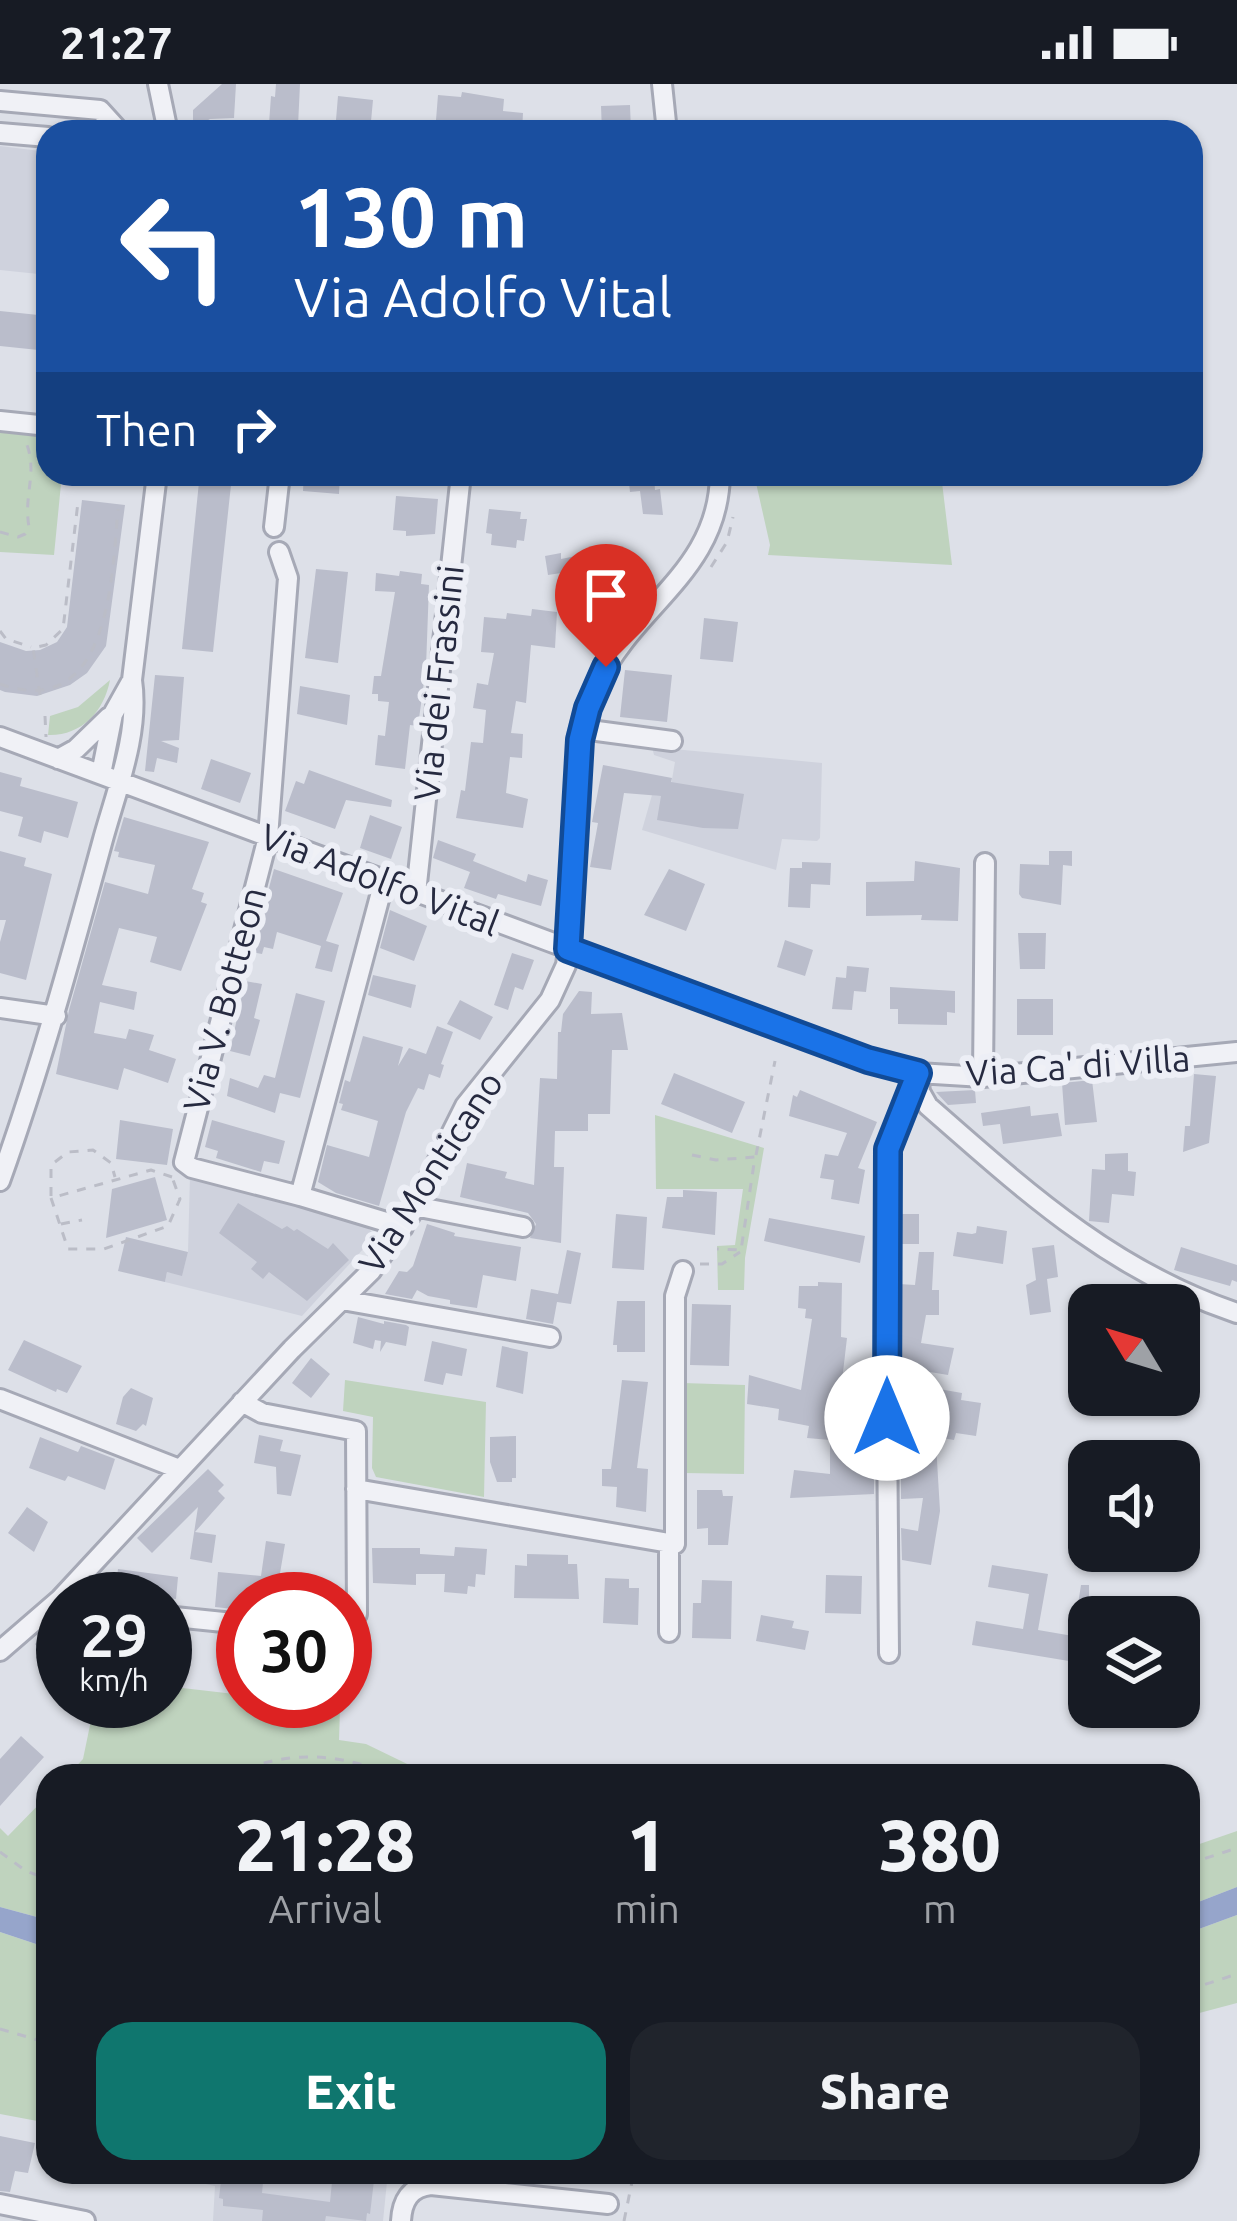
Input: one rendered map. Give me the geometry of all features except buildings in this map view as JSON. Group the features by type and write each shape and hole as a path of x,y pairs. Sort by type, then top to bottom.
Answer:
{"street":[{"path":"158,84 166,120"},
{"path":"662,84 666,120"},
{"path":"0,101 100,110 112,120"},
{"path":"0,133 36,136"},
{"path":"0,421 36,424"},
{"path":"110,778 128,751 135,698 132,680 156,486"},
{"path":"274,527 279,486"},
{"name":"Via dei Frassini","path":"416,893 460,486"},
{"name":"Via Monticano","path":"87,1572 242,1402 371,1271 415,1206 465,1106 550,1000 568,949 582,729 606,667 708,538 720,486"},
{"name":"Via V. Botteon","path":"279,552 288,578 268,837 184,1162 300,1196"},
{"path":"58,759 76,749 112,714 132,680"},
{"path":"0,1180 56,1016 110,778 112,714"},
{"path":"582,729 672,741"},
{"name":"Via Adolfo Vital","path":"0,737 868,1060 918,1073"},
{"path":"983,1077 986,862"},
{"path":"384,881 300,1196 403,1227"},
{"path":"0,1008 56,1016"},
{"name":"Via Ca' di Villa","path":"918,1073 983,1077 1237,1052"},
{"path":"918,1073 928,1106 1086,1239 1163,1282 1237,1313"},
{"path":"889,1653 885,1184 888,1149 918,1073"},
{"path":"415,1206 524,1227"},
{"path":"356,1489 675,1544 675,1296 683,1271"},
{"path":"342,1300 550,1337"},
{"path":"0,1399 179,1469"},
{"path":"242,1402 262,1413 356,1431 357,1572"},
{"path":"668,1632 669,1543"},
{"name":"Via Monticano","path":"0,1651 36,1621"},
{"path":"400,2221 405,2199 421,2186 431,2185 608,2204"},
{"path":"0,2204 85,2221"}],"path":[{"path":"0,532 17,537 29,527 25,511 33,458 25,423"},
{"path":"0,631 6,639 33,647 46,646 63,629 78,502"},
{"path":"0,684 39,692 78,669 104,628 118,509"},
{"path":"33,647 39,692"},
{"path":"45,716 46,739"},
{"path":"683,1271 691,1264 730,1262 741,1250 775,1061"},
{"path":"51,1198 151,1170 172,1177 180,1199 176,1216 168,1226 86,1251 68,1249 51,1198 51,1166 68,1152 93,1150 111,1162 116,1178"},
{"path":"692,1155 716,1160 755,1157"},
{"path":"58,1224 82,1220"},
{"path":"717,1249 741,1250"},
{"path":"258,1764 305,1756 355,1764"},
{"path":"1200,1860 1237,1848"},
{"path":"0,1852 36,1875"},
{"path":"1200,1986 1237,1975"},
{"path":"0,2029 36,2040"},
{"path":"624,2221 632,2184"}],"shaded area":[{"path":"0,146 36,150 36,274 0,270"},
{"path":"652,747 822,763 820,838 782,839 776,870 642,830 652,795 669,797 675,762 654,755"},
{"path":"190,1175 365,1226 376,1235 302,1316 165,1282 167,1272 182,1275 188,1252"},
{"path":"206,2184 387,2184 383,2221 213,2221 215,2186"}],"green space":[{"path":"0,429 36,434 36,486 61,486 54,555 0,552"},
{"path":"757,486 942,486 952,565 768,555"},
{"path":"110,680 89,720 71,731 48,735 50,716 78,707"},
{"path":"655,1115 764,1148 744,1290 718,1290 717,1246 735,1245 743,1189 656,1189"},
{"path":"345,1380 486,1402 484,1497 376,1477 373,1417 343,1411"},
{"path":"683,1383 745,1385 744,1474 684,1473"},
{"path":"192,1689 216,1692 216,1728 339,1728 339,1740 366,1744 407,1764 78,1764 89,1728 192,1728"},
{"path":"36,1807 36,1917 0,1907 0,1828 8,1836"},
{"path":"1237,1831 1237,1887 1200,1901 1200,1844"},
{"path":"1237,1915 1237,2003 1200,2013 1200,1929"},
{"path":"0,1932 36,1944 36,2121 0,2114"}],"water":[{"path":"1237,1887 1237,1915 1200,1929 1200,1901"},
{"path":"0,1907 36,1917 36,1944 0,1932"}],"route":[{"path":"606,667 588,708 578,754 568,949 868,1060 918,1073 888,1149 887,1418"}]}
